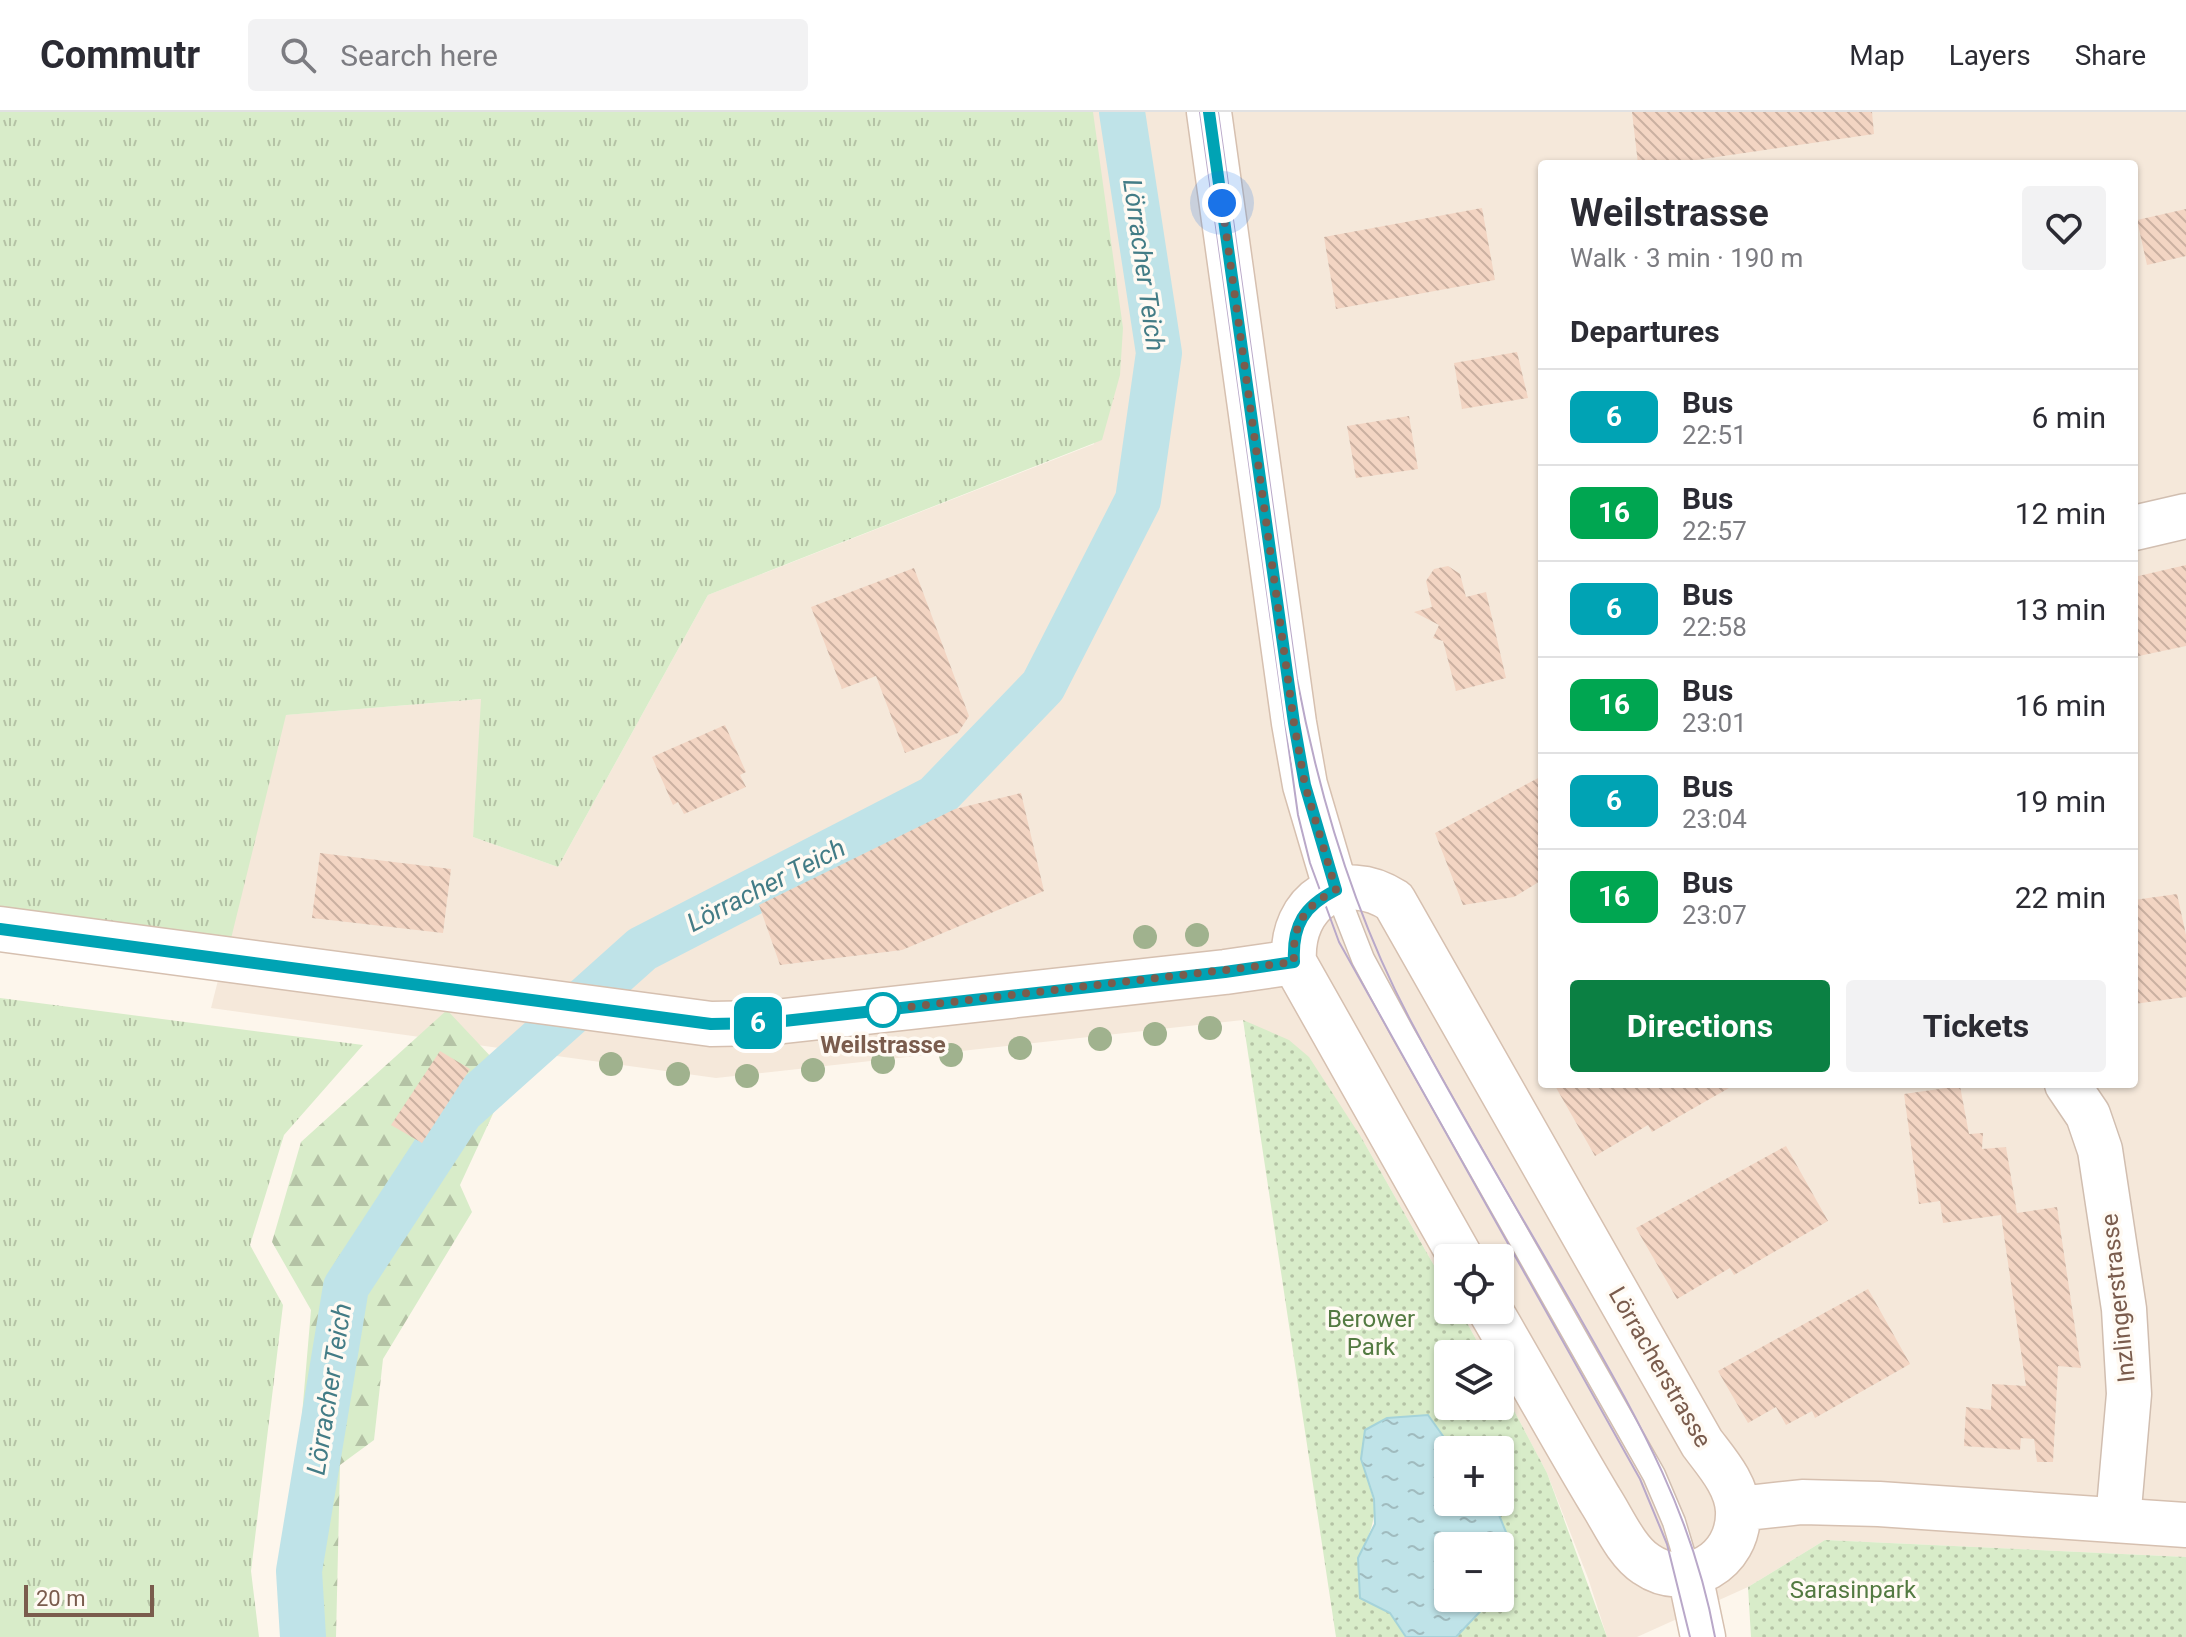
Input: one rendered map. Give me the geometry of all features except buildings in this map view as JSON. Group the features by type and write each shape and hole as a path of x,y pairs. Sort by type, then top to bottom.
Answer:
{"main road":[{"path":"1209,112 1294,723 1305,785 1336,890 1307,907 1297,924 1293,942 1294,962 1453,1244"},
{"path":"2138,527 2186,516"},
{"name":"Lörracherstrasse","path":"1336,890 1361,887 1379,891 1394,901 1702,1443 1723,1471 1738,1509"},
{"path":"0,929 598,1006 711,1024 766,1023 1294,962"},
{"name":"Inzlingerstrasse","path":"2070,1088 2088,1115 2100,1150 2124,1309 2129,1394 2118,1520"},
{"path":"1498,1324 1575,1458 1642,1562 1663,1575 1690,1575 1717,1563 1733,1539 1738,1509 1802,1502 2186,1525"},
{"path":"1690,1575 1703,1637"}],"lane":[{"path":"1336,890 1363,959 1403,1033 1654,1475 1674,1522 1690,1575"}],"shaded area":[{"path":"1060,112 2186,112 2186,1557 1825,1540 1748,1587 1637,1637 1607,1637 1588,1578 1547,1473 1514,1411 1514,1340 1476,1340 1468,1324 1514,1324 1514,1244 1434,1244 1434,1265 1361,1137 1243,1020 716,1078 211,1008 285,715 482,699 473,837 558,867 708,595 1094,444"}],"green space":[{"path":"0,112 1093,112 1123,328 1120,375 1102,440 708,595 558,867 473,837 481,699 286,715 226,959 0,929"},
{"path":"0,998 363,1045 284,1135 250,1245 283,1305 251,1571 259,1637 0,1637"},
{"path":"447,1010 510,1077 460,1185 472,1212 383,1359 374,1440 340,1465 336,1637 294,1637 296,1485 311,1310 272,1242 301,1142"},
{"name":"Berower Park","path":"1243,1020 1289,1040 1309,1057 1361,1137 1434,1265 1434,1324 1468,1324 1476,1340 1434,1340 1434,1420 1514,1420 1514,1411 1547,1473 1607,1637 1456,1637 1480,1612 1514,1612 1514,1532 1503,1532 1487,1516 1514,1516 1514,1436 1434,1436 1434,1446 1361,1459 1374,1509 1371,1529 1358,1558 1406,1637 1336,1637"},
{"name":"Sarasinpark","path":"1825,1540 2186,1557 2186,1637 1751,1637 1748,1587"}],"water":[{"path":"1428,1415 1443,1436 1434,1436 1434,1516 1499,1516 1506,1532 1434,1532 1434,1612 1480,1612 1456,1637 1406,1637 1390,1613 1360,1598 1358,1558 1375,1524 1374,1499 1361,1459 1365,1430 1387,1418"}],"waterway":[{"name":"Lörracher Teich","path":"303,1637 299,1571 346,1287 461,1111 642,949 935,798 1043,686 1138,500 1159,353 1122,112"}],"tram line":[{"path":"1200,112 1298,815 1310,863 1339,942 1640,1479 1667,1544 1690,1637"},
{"path":"1218,112 1297,679 1317,770 1342,858 1374,944 1414,1027 1601,1356 1662,1471 1693,1550 1715,1637"}],"bus line":[{"name":"6","path":"0,929 598,1006 711,1024 766,1023 1294,962 1293,942 1297,924 1307,907 1336,890 1305,785 1294,723 1209,112"}],"place":[{"name":"Weilstrasse","path":"883,1010"}],"route":[{"path":"883,1010 1294,962 1293,942 1297,924 1307,907 1336,890 1305,785 1294,723 1222,203"}]}
